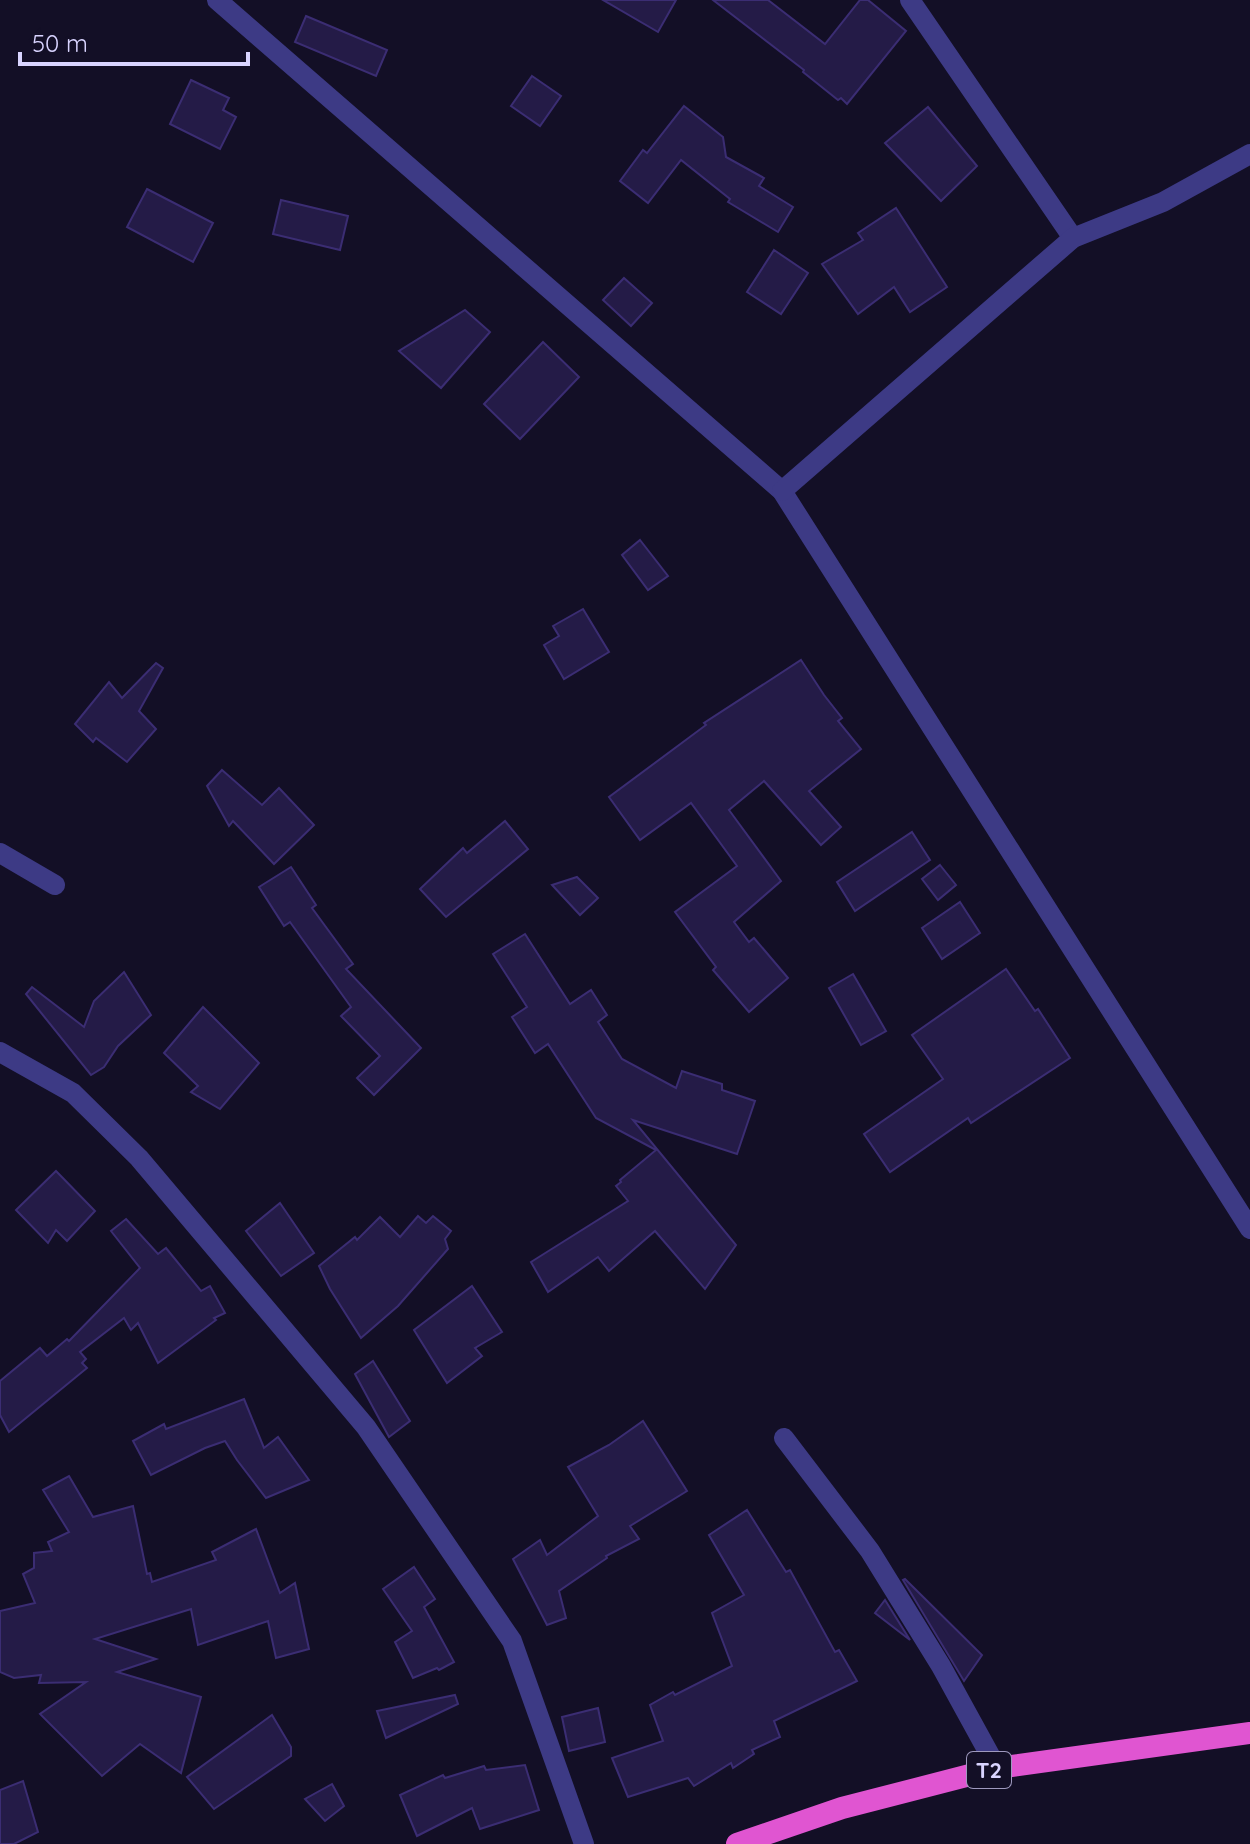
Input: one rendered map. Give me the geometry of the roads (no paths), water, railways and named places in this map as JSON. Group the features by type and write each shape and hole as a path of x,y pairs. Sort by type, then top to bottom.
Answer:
{"highway":[{"name":"T2","path":"737,1844 842,1808 997,1768 1250,1733"}],"street":[{"path":"217,0 782,491 1250,1229"},
{"path":"910,0 1073,238"},
{"path":"782,491 1073,238 1163,202 1250,154"},
{"path":"0,853 55,885"},
{"path":"0,1052 73,1093 139,1158 366,1427 512,1641 584,1844"},
{"path":"784,1438 870,1551 941,1666 997,1768"}]}
